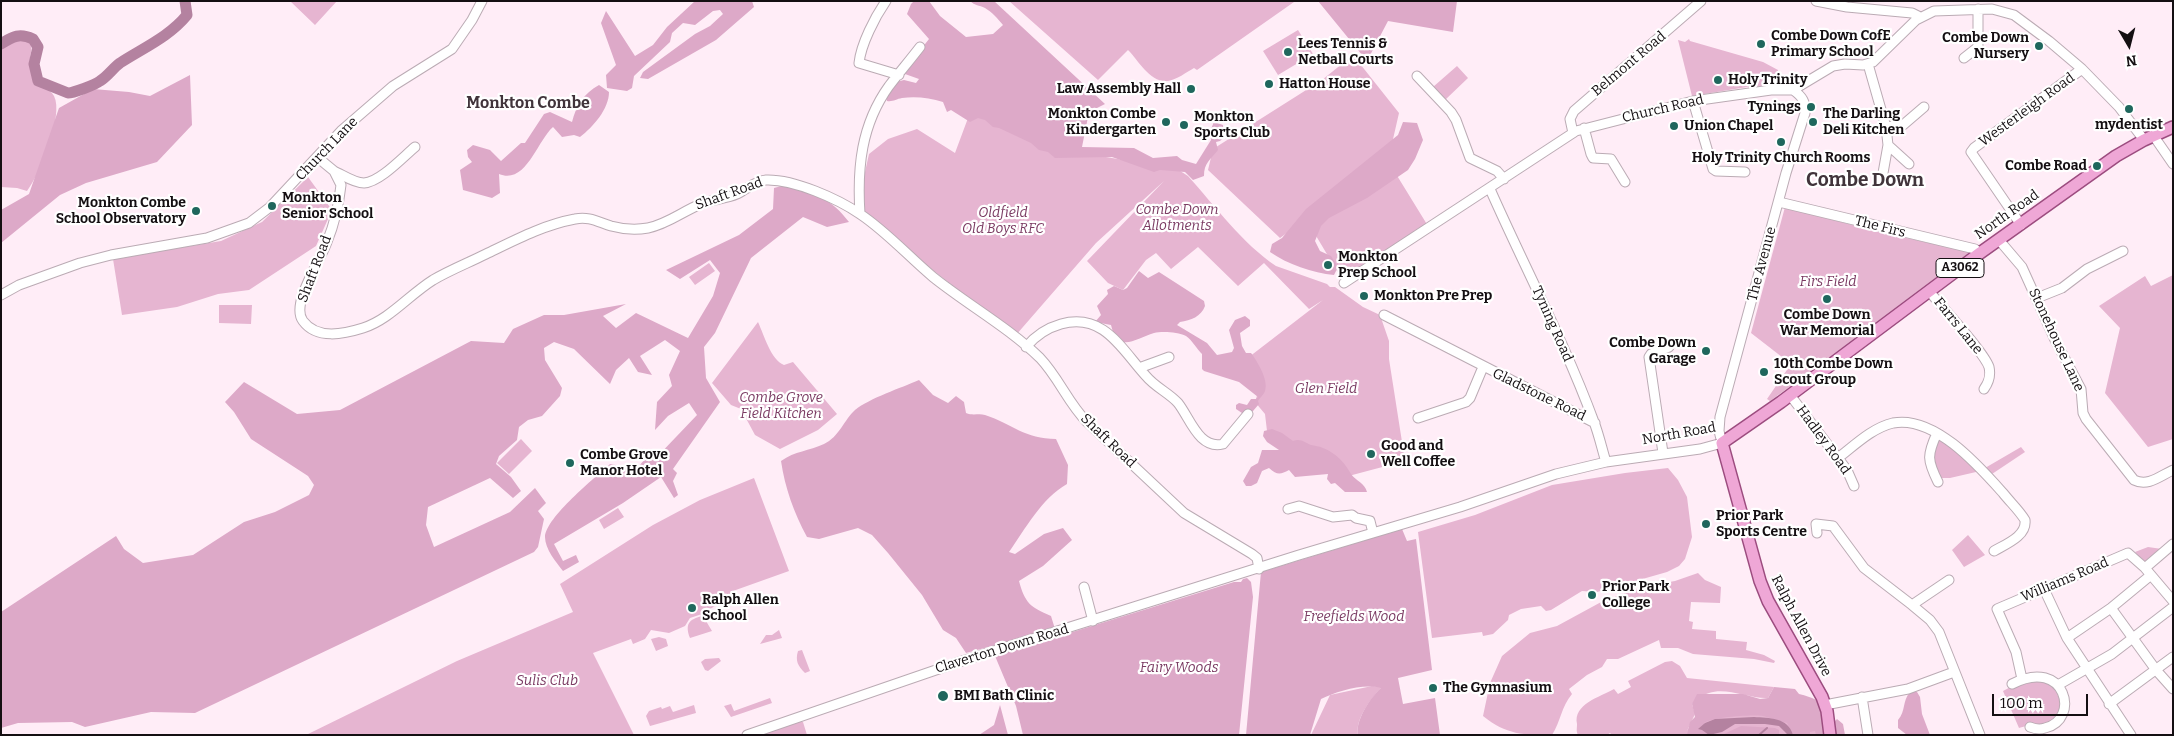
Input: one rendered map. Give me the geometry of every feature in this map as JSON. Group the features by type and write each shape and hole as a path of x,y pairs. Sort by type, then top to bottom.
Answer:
{"main road":[{"name":"A3062","path":"2148,138 2173,127"},
{"name":"North Road","path":"1722,443 1790,395 1980,253 2116,156 2148,138"},
{"name":"Ralph Allen Drive","path":"1722,443 1760,582 1768,601 1825,705 1830,735"}],"street":[{"name":"Church Lane","path":"1,295 19,285 80,263 111,255 207,238 249,223 270,207 341,131 393,86 452,49 472,20 482,1"},
{"path":"886,1 867,33 859,63 899,75"},
{"name":"Belmont Road","path":"1573,133 1570,119 1574,111 1701,1"},
{"path":"1816,1 1870,5 1912,13 1920,17"},
{"path":"1793,90 1833,66 1868,64 1920,17 1942,10 2002,6 2026,22 2082,69 2173,164"},
{"path":"1964,58 1978,47 1978,9"},
{"path":"860,214 858,183 862,146 871,118 880,100 920,47"},
{"path":"1868,64 1886,127 1888,145 1883,173"},
{"name":"Westerleigh Road","path":"2021,225 1971,152 2082,69"},
{"path":"1417,76 1451,112 1456,120 1470,158 1497,171 1504,179"},
{"name":"Church Road","path":"1344,283 1573,133 1584,128 1693,101 1771,90 1793,90"},
{"name":"The Avenue","path":"1722,443 1719,431 1720,417 1805,113 1805,103 1799,94 1793,90"},
{"path":"1693,101 1712,169 1716,171 1745,172"},
{"path":"1886,127 1903,125 1924,107"},
{"path":"1584,128 1591,154 1594,158 1607,158 1614,162 1624,182"},
{"path":"1888,145 1909,164"},
{"path":"317,157 334,171 363,183 372,181 380,176 415,147"},
{"name":"Shaft Road","path":"334,171 340,181 341,190 328,242 306,288 300,310 303,321 310,328 319,333 331,334 362,329 376,323 388,316 401,303 434,280 535,230 573,219 588,218 613,227 650,228 665,223 706,202 723,199 759,181 767,180 805,186 860,214 933,277 1026,347 1056,377 1074,406 1087,422 1184,513 1257,558 1259,569"},
{"name":"Tyning Road","path":"1490,189 1532,278 1595,423 1606,462"},
{"name":"The Firs","path":"1779,202 1975,249 1980,253"},
{"name":"Stonehouse Lane","path":"1999,240 2022,267 2081,389 2083,413 2086,419 2134,480 2140,483 2148,482 2173,470"},
{"path":"2037,298 2056,291 2087,268 2123,251"},
{"name":"Farrs Lane","path":"1929,291 1986,360 1990,375 1989,382 1984,389"},
{"name":"Gladstone Road","path":"1384,315 1595,423"},
{"path":"1026,347 1036,336 1059,324 1079,321 1091,324 1109,334 1124,348 1149,380 1177,402 1200,436 1215,445 1227,442 1248,414"},
{"path":"1663,453 1649,357 1651,354 1669,347"},
{"path":"1139,368 1170,357"},
{"name":"Gladstone Road","path":"1418,418 1466,402 1470,398 1483,367"},
{"name":"Hadley Road","path":"1790,395 1847,470 1854,486"},
{"path":"1838,458 1873,432 1894,423 1920,425 1937,433 1980,467 2025,520 2026,525 2020,534 1994,551"},
{"path":"1937,433 1929,458 1930,467 1938,482"},
{"name":"North Road","path":"1259,569 1460,507 1556,474 1606,462 1700,449 1722,443"},
{"path":"1288,509 1299,506 1332,517 1352,515 1360,519 1367,519 1370,521 1373,533"},
{"path":"1817,533 1816,524 1833,526 1864,568 1930,620 1944,642 1954,672 1980,735"},
{"path":"2067,638 2111,608 2148,572 2173,544"},
{"name":"Williams Road","path":"2022,679 2016,652 1997,609 2125,554 2132,554 2173,601"},
{"name":"Claverton Down Road","path":"747,735 962,661 1093,622 1259,569"},
{"path":"1912,604 1940,590 1949,580"},
{"path":"1084,587 1093,622"},
{"path":"2044,589 2067,638 2131,735"},
{"path":"2058,685 2087,670 2134,639 2173,607"},
{"path":"2111,608 2156,670 2173,689"},
{"path":"2109,704 2173,657"},
{"path":"1825,705 1927,684 1954,672"},
{"path":"2012,684 2022,679 2042,676 2058,685 2065,706 2063,714 2050,731 2030,727"},
{"path":"1862,697 1868,735"}],"green space":[{"path":"290,1 337,1 315,25"},
{"path":"695,1 752,1 754,7 716,40 648,79 640,78 643,72 695,34 710,26 723,14 720,10 713,11 695,25 683,23 672,33 670,42 634,76 632,88 627,91 607,88 606,75 616,65 601,23 606,11 635,56 653,45 667,27"},
{"path":"914,1 929,1 940,16 966,37 993,34 1003,25 988,10 970,1 994,1 1105,104 1089,112 1082,147 1134,148 1153,158 1177,156 1182,160 1196,164 1211,140 1210,131 1214,122 1223,125 1223,138 1216,142 1218,150 1206,165 1204,176 1193,180 1185,172 1160,170 1154,172 1112,157 1055,158 1048,152 1039,150 1031,143 993,127 985,120 978,118 970,122 951,110 947,112 943,102 928,98 912,97 887,101 886,97 896,82 904,80 916,83 919,79 905,74 907,67 929,39 907,14"},
{"path":"1009,1 1294,2 1197,70 1194,68 1178,78 1162,81 1150,75 1128,50 1098,80"},
{"path":"1318,1 1457,1 1453,32 1388,21 1367,61"},
{"name":"Lees Tennis & Netball Courts","path":"1298,30 1313,54 1278,75 1263,51"},
{"path":"19,39 29,42 31,45 30,66 35,83 48,90 54,96 56,105 56,116 49,144 38,172 27,191 1,187 1,48"},
{"path":"1689,39 1690,41 1763,62 1778,70 1781,85 1747,87 1692,96 1678,40 1685,42"},
{"path":"1353,55 1399,113 1388,161 1428,226 1343,277 1340,276 1306,219 1280,238 1208,170 1213,149 1322,80"},
{"path":"1457,66 1468,78 1445,100 1433,87"},
{"path":"190,75 192,125 157,162 86,183 60,195 1,243 1,210 29,194 59,108 93,89 150,96"},
{"path":"599,85 609,92 606,105 595,123 580,137 574,135 562,137 553,127 524,168 508,176 499,174 500,193 492,198 463,190 460,170 472,162 468,157 467,150 473,145 490,150 501,161 521,143 525,143 544,114 550,112 572,122 581,100"},
{"path":"971,110 1061,157 1106,157 1177,169 1188,176 1252,247 1276,266 1327,284 1330,287 1335,287 1363,307 1380,315 1389,341 1389,359 1405,461 1341,478 1267,431 1265,414 1255,402 1260,386 1249,357 1323,300 1309,309 1264,263 1238,286 1198,247 1171,269 1156,253 1146,260 1123,290 1108,283 1087,261 1164,181 1096,243 1016,335 916,257 865,213 863,181 869,154 888,139 917,129 955,153"},
{"path":"1403,122 1417,123 1423,140 1408,170 1367,198 1329,218 1321,226 1315,241 1320,251 1331,256 1338,267 1334,275 1300,267 1270,252 1272,244 1282,238 1306,209 1398,135"},
{"path":"308,177 332,210 316,246 249,290 218,294 177,307 122,315 113,259 221,241 262,222"},
{"path":"789,184 815,194 836,208 849,222 827,227 803,217 751,258 715,333 704,347 706,378 720,402 673,469 677,473 673,481 678,495 674,498 661,477 623,503 554,544 563,561 576,555 579,562 563,571 557,564 545,542 545,537 553,519 562,509 610,464 637,469 647,456 655,459 697,415 689,403 668,416 655,430 657,402 672,386 669,375 680,351 665,340 640,356 652,375 638,372 629,358 616,370 610,384 574,349 554,342 544,348 545,360 562,388 560,396 542,416 528,420 519,427 517,440 499,456 496,464 511,477 521,491 513,498 490,478 428,507 426,525 434,547 510,512 535,488 546,503 538,511 544,519 538,547 534,552 195,713 151,712 85,727 72,722 18,723 1,728 1,612 116,536 124,549 143,563 193,555 244,522 275,512 309,495 314,485 308,476 251,439 234,412 225,402 244,382 297,414 340,410 471,341 504,343 513,329 544,315 564,315 626,304 603,316 616,328 636,313 688,338 713,296 720,273 710,260 680,279 666,270 739,235 773,209 774,188"},
{"name":"Firs Field","path":"1785,207 1879,232 1971,252 1928,286 1770,401 1767,399 1791,364 1751,333"},
{"path":"709,263 715,271 695,285 689,277"},
{"path":"1139,271 1148,278 1159,272 1204,301 1205,306 1198,315 1177,325 1207,343 1217,355 1232,352 1234,348 1229,330 1235,320 1245,316 1250,320 1250,326 1240,333 1242,346 1246,353 1251,353 1262,371 1266,387 1258,401 1259,404 1253,411 1242,413 1236,409 1236,405 1239,403 1247,405 1251,399 1258,397 1239,382 1204,371 1202,369 1202,354 1186,336 1157,332 1134,341 1123,342 1118,340 1111,325 1095,322 1101,315 1097,306 1108,294 1107,290 1114,286 1123,290 1127,288"},
{"path":"2173,275 2173,439 2148,447 2105,393 2120,328 2099,306 2145,276 2151,286"},
{"path":"219,305 252,305 251,324 219,323"},
{"name":"Combe Grove Field Kitchen","path":"758,322 775,358 784,365 793,362 837,414 818,430 780,449 755,435 741,409 731,405 712,383"},
{"path":"919,380 933,395 948,403 956,396 964,402 966,413 985,415 1036,437 1056,439 1068,465 1067,484 1042,506 1009,552 1015,554 1044,534 1063,528 1072,540 1043,566 1019,581 1029,603 1051,616 1055,629 966,653 956,638 943,630 922,595 872,535 858,528 819,539 807,537 791,500 781,461 792,455 824,444 838,433 855,410 877,397"},
{"path":"1272,429 1293,441 1298,440 1322,447 1332,453 1343,462 1367,492 1345,492 1335,483 1331,484 1327,479 1328,474 1295,477 1289,470 1279,474 1269,468 1262,471 1257,483 1246,486 1243,481 1251,467 1258,463 1262,450 1279,450 1267,442 1263,436 1264,431"},
{"path":"521,439 532,451 509,474 497,463"},
{"path":"1938,440 1942,440 1976,467 1976,472 1950,478 1941,478 1936,473 1931,453"},
{"path":"2021,447 2025,452 1992,474 1985,468"},
{"path":"1668,468 1678,480 1687,497 1692,537 1685,559 1679,566 1667,572 1597,592 1582,591 1551,610 1546,611 1541,606 1521,609 1509,615 1508,620 1493,634 1483,636 1482,632 1432,638 1418,532 1475,515 1552,485"},
{"name":"Sulis Club","path":"754,478 789,571 733,591 723,601 702,614 690,618 685,626 669,633 651,630 645,639 633,644 631,639 593,653 634,735 306,735 457,661 573,612 560,584 653,525 700,500"},
{"path":"618,508 624,517 604,529 599,520"},
{"name":"Freefields Wood","path":"1402,529 1407,541 1416,539 1432,670 1398,678 1403,704 1435,698 1440,735 1358,735 1361,716 1381,688 1367,686 1335,693 1321,699 1310,735 1246,735 1261,572"},
{"path":"1968,535 1985,555 1964,567 1952,550"},
{"path":"2148,547 2162,549 2145,564 2135,552"},
{"path":"1698,573 1705,580 1721,587 1720,603 1691,602 1689,621 1693,622 1692,629 1716,631 1716,639 1747,642 1746,650 1764,655 1775,661 1774,663 1754,659 1693,654 1678,648 1661,648 1659,640 1618,659 1607,659 1602,667 1587,675 1569,689 1572,694 1565,704 1552,735 1516,733 1500,727 1483,716 1490,683 1502,656 1530,633 1557,626 1603,601 1647,586 1675,581"},
{"name":"Fairy Woods","path":"1247,578 1251,582 1253,597 1239,735 1023,735 1016,706 995,656 1234,582 1241,582"},
{"path":"703,616 712,631 690,638 689,623"},
{"path":"779,630 782,638 760,644 766,635 772,635"},
{"path":"659,637 666,639 668,646 656,651 651,639"},
{"path":"802,650 810,671 805,673 797,661 798,651"},
{"path":"719,658 721,661 708,671 705,670 701,662 705,659"},
{"path":"1672,661 1680,666 1687,678 1774,687 1768,698 1723,691 1705,695 1692,704 1695,714 1687,731 1702,706 1782,714 1825,735 1612,735 1610,733 1607,735 1578,735 1577,717 1583,706 1614,689 1618,694 1631,687 1628,681 1665,662"},
{"path":"2022,681 2050,681 2058,695 2061,709 2055,721 2049,725 2039,727 2025,726 2019,728 2003,691"},
{"path":"1372,686 1382,687 1361,716 1358,735 1311,735 1330,695"},
{"path":"1774,687 1795,689 1799,694 1820,703 1825,712 1828,735 1816,735 1815,731 1810,732 1810,735 1793,735 1787,723 1763,716 1751,715 1723,718 1704,723 1706,732 1712,735 1687,735 1690,722 1695,717 1692,704 1697,694 1743,694 1760,699 1768,698"},
{"path":"1910,692 1917,692 1920,697 1922,714 1930,735 1907,735 1898,728 1898,720"},
{"path":"770,698 772,703 731,717 724,706 731,704 734,711"},
{"path":"694,705 696,713 650,726 646,716 649,711 661,707 662,709 670,706 673,712"},
{"path":"1000,705 1008,735 979,735 994,725"},
{"path":"1837,719 1843,724 1845,735 1834,735 1833,723"},
{"path":"797,722 803,722 807,735 762,735"},
{"path":"1741,726 1775,728 1779,730 1779,735 1722,735"}],"shaded area":[{"path":"1772,718 1782,722 1791,729 1793,735 1788,735 1779,726 1765,724 1735,724 1722,732 1709,735 1698,729 1705,723 1715,719"}],"waterway":[{"path":"1,44 17,36 33,39 38,47 34,64 38,81 71,93 97,83 120,63 172,30 187,15 185,1"},
{"path":"1759,735 1767,728"}],"place":[{"name":"Combe Down CofE Primary School","path":"1761,44"},
{"name":"Combe Down Nursery","path":"2039,46"},
{"name":"Lees Tennis & Netball Courts","path":"1288,52"},
{"name":"Holy Trinity","path":"1718,80"},
{"name":"Hatton House","path":"1269,84"},
{"name":"Law Assembly Hall","path":"1191,89"},
{"name":"Tynings","path":"1811,107"},
{"name":"mydentist","path":"2129,109"},
{"name":"Monkton Combe Kindergarten","path":"1166,122"},
{"name":"The Darling Deli Kitchen","path":"1813,122"},
{"name":"Monkton Sports Club","path":"1184,125"},
{"name":"Union Chapel","path":"1674,126"},
{"name":"Holy Trinity Church Rooms","path":"1781,142"},
{"name":"Combe Road","path":"2097,166"},
{"name":"Monkton Senior School","path":"272,206"},
{"name":"Monkton Combe School Observatory","path":"196,211"},
{"name":"Monkton Prep School","path":"1328,265"},
{"name":"Monkton Pre Prep","path":"1364,296"},
{"name":"Combe Down War Memorial","path":"1827,299"},
{"name":"Combe Down Garage","path":"1706,351"},
{"name":"10th Combe Down Scout Group","path":"1764,372"},
{"name":"Good and Well Coffee","path":"1371,454"},
{"name":"Combe Grove Manor Hotel","path":"570,463"},
{"name":"Prior Park Sports Centre","path":"1706,524"},
{"name":"Prior Park College","path":"1592,595"},
{"name":"Ralph Allen School","path":"692,608"},
{"name":"The Gymnasium","path":"1433,688"},
{"name":"BMI Bath Clinic","path":"943,696"}],"district":[{"name":"Monkton Combe","path":"528,104"},
{"name":"Combe Down","path":"1865,181"}],"park label":[{"name":"Combe Down Allotments","path":"1177,218"},
{"name":"Oldfield Old Boys RFC","path":"1003,222"},
{"name":"Glen Field","path":"1326,389"}]}
